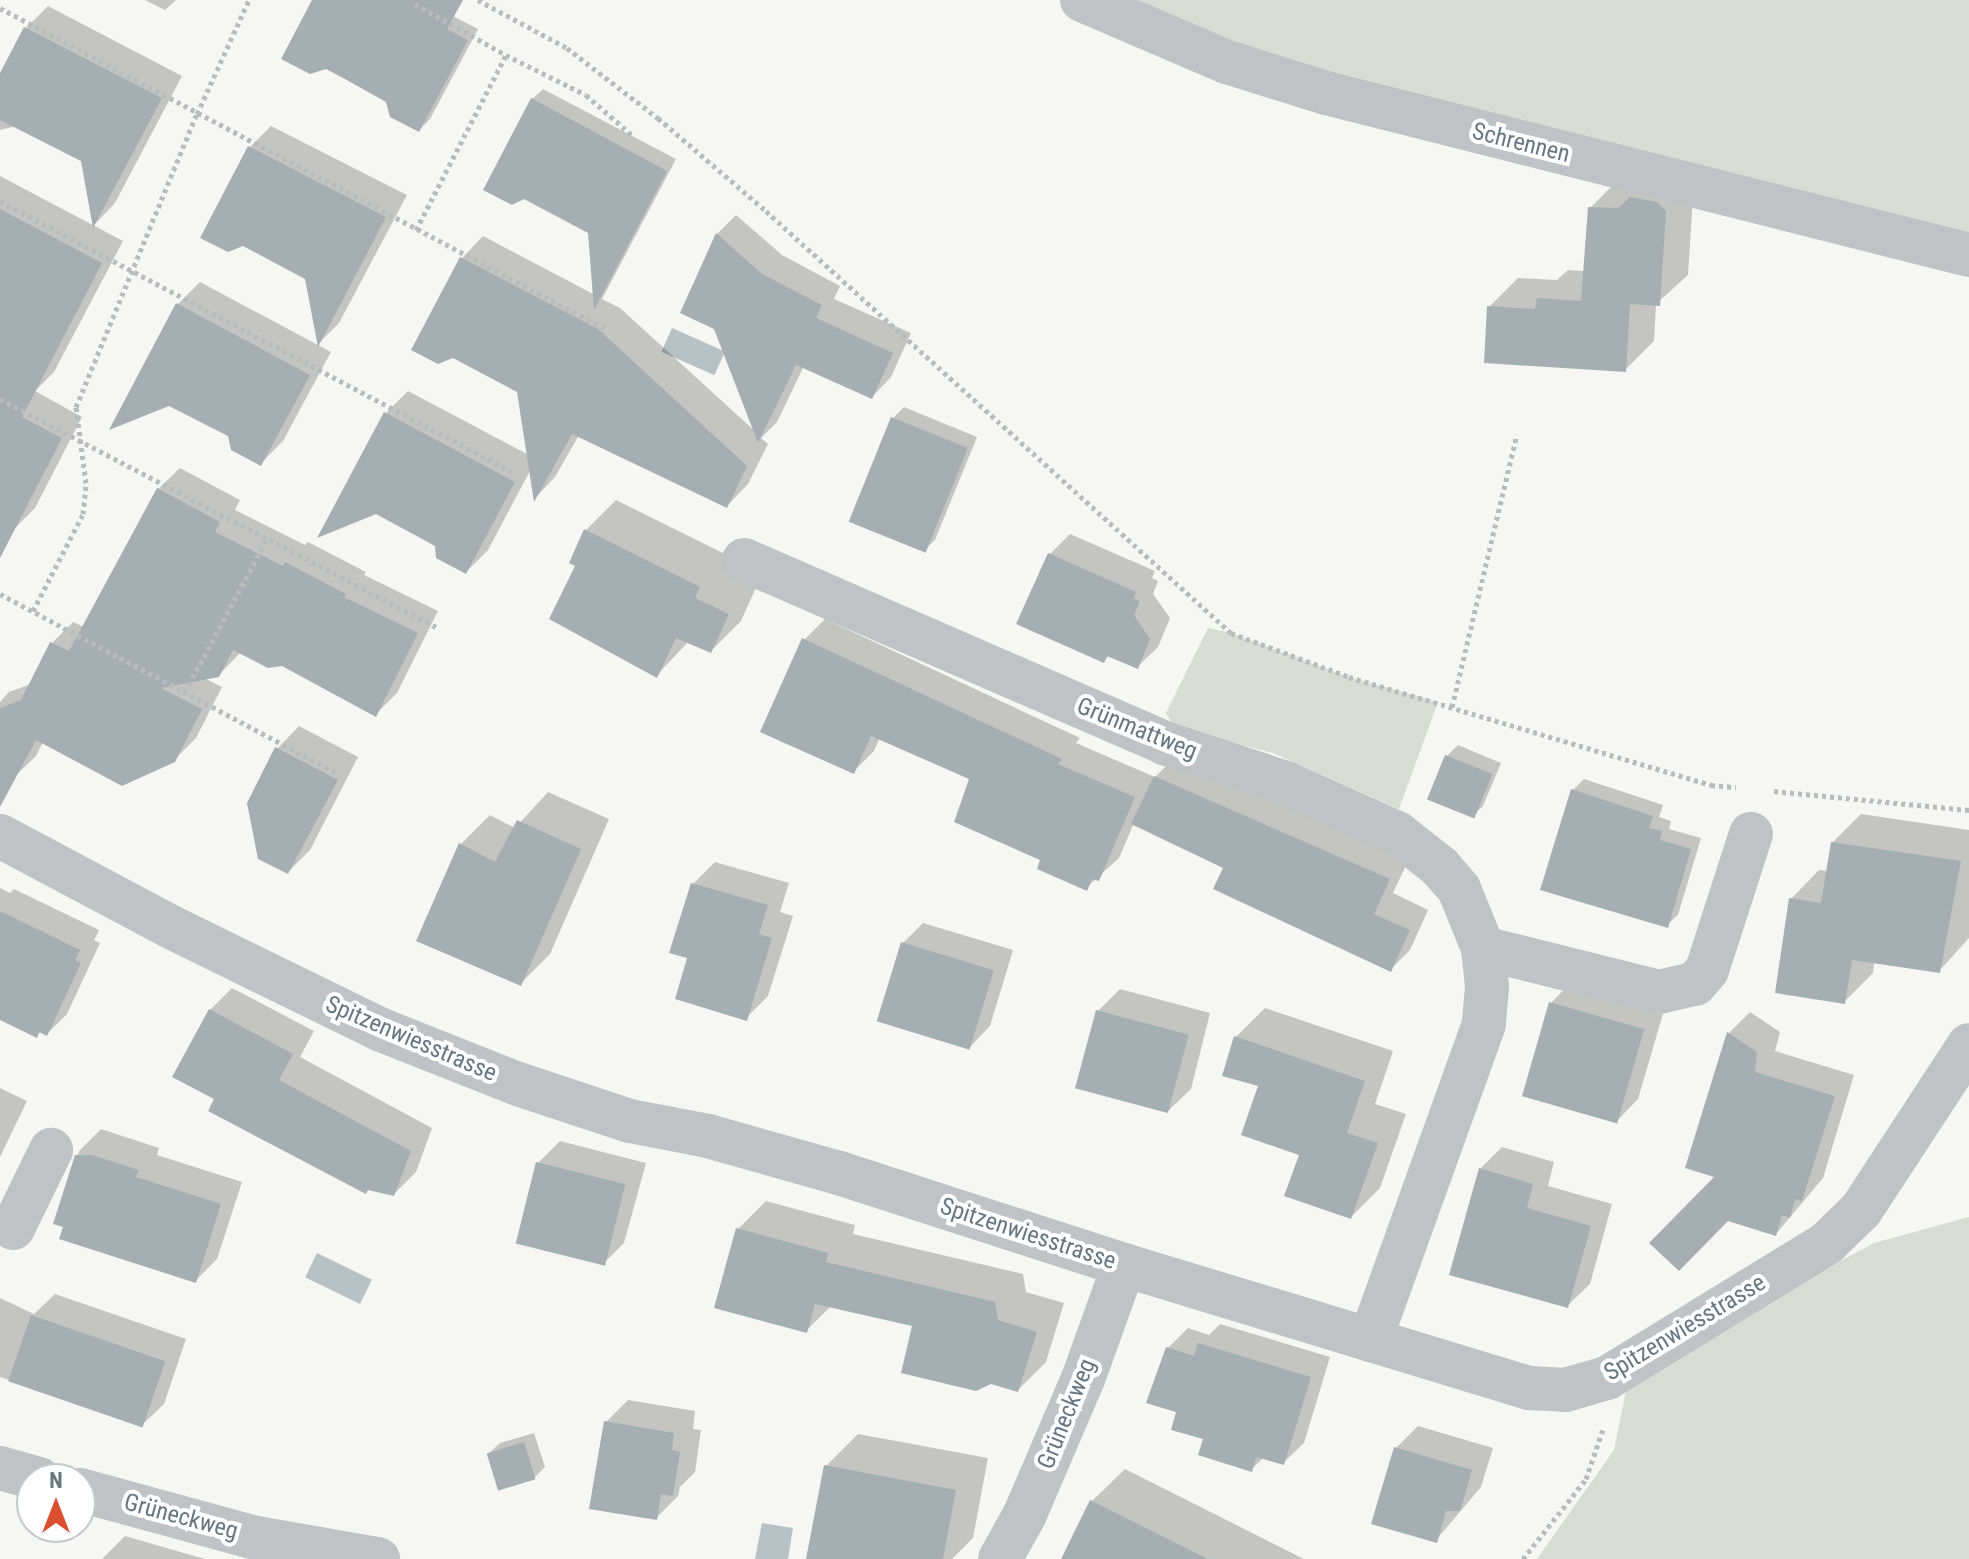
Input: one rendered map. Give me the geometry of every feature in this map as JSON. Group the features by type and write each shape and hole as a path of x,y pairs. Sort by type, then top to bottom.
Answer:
{"street":[{"name":"Schrennen","path":"1082,0 1227,62 1326,93 1969,255"},
{"name":"Grünmattweg","path":"744,560 1164,743 1286,783 1397,833 1440,867 1459,889 1483,948 1487,987 1484,1024 1370,1340"},
{"path":"1483,948 1659,992 1695,984 1707,970 1751,834"},
{"name":"Spitzenwiesstrasse","path":"0,836 171,927 379,1029 518,1084 630,1121 708,1136 839,1173 1124,1265 1529,1388 1565,1390 1607,1378 1827,1243 1861,1210 1969,1045"},
{"path":"13,1228 51,1150"},
{"name":"Grüneckweg","path":"1000,1559 1025,1514 1083,1379 1124,1265"},
{"name":"Grüneckweg","path":"96,1494 256,1538 378,1559"}],"path":[{"path":"33,611 83,514 86,483 76,407 197,114 249,0"},
{"path":"478,0 567,48 658,118 766,211 1231,633 1349,677 1711,785 1741,788"},
{"path":"415,4 586,95 633,136"},
{"path":"0,8 604,328"},
{"path":"416,230 506,55"},
{"path":"0,201 512,472"},
{"path":"0,399 436,627"},
{"path":"1452,707 1517,435"},
{"path":"185,692 267,539"},
{"path":"0,594 340,775"},
{"path":"1772,791 1969,810"},
{"path":"1523,1559 1586,1479 1602,1439"}],"shaded area":[{"path":"1117,0 1969,0 1969,247 1234,53"},
{"path":"672,328 725,352 714,375 661,352"},
{"path":"1208,628 1231,633 1349,677 1438,702 1399,809 1273,753 1175,728 1166,713"},
{"path":"1969,1217 1969,1559 1537,1559 1614,1450 1626,1391 1703,1334 1874,1243"},
{"path":"317,1253 372,1280 360,1304 305,1277"},
{"path":"762,1523 793,1528 788,1559 755,1559"}],"building":[{"path":"312,0 463,0 447,29 468,40 419,132 390,117 386,102 345,79 326,69 310,74 281,59"},
{"path":"24,27 162,98 93,228 81,161 0,120 0,73"},
{"path":"531,98 667,171 594,310 588,233 524,199 512,205 483,190"},
{"path":"248,146 386,217 318,347 305,279 243,246 228,252 200,238"},
{"path":"1630,197 1657,202 1666,211 1660,306 1630,304 1626,372 1484,363 1487,306 1535,309 1537,298 1581,301 1588,207 1618,208"},
{"path":"0,209 102,263 22,417 62,438 0,558"},
{"path":"716,233 762,274 822,305 816,318 893,353 872,399 796,365 758,443 714,329 680,313"},
{"path":"460,257 598,329 747,466 727,508 572,434 534,502 517,392 453,358 438,364 411,350"},
{"path":"176,303 310,375 261,466 231,450 228,436 169,406 109,430"},
{"path":"384,412 515,482 466,574 436,558 435,546 376,514 317,538"},
{"path":"891,417 968,448 926,553 849,522"},
{"path":"157,488 220,522 215,532 283,566 285,562 346,594 344,597 418,633 376,717 282,666 268,668 233,650 219,677 161,688 202,709 175,762 122,786 36,740 0,807 0,708 21,700 50,642 69,651"},
{"path":"584,529 700,587 695,598 729,614 711,653 676,638 657,678 549,619 575,566 569,563"},
{"path":"1048,553 1136,592 1133,599 1140,601 1134,615 1150,639 1138,669 1107,656 1104,663 1016,624"},
{"path":"802,638 1062,759 1058,764 1135,797 1099,881 1092,879 1087,891 1037,869 1040,860 954,822 969,779 871,736 854,774 760,732"},
{"path":"275,747 338,780 288,874 258,859 247,803"},
{"path":"1445,755 1492,774 1474,819 1427,800"},
{"path":"1154,776 1390,879 1374,914 1410,930 1391,972 1213,889 1223,868 1131,824"},
{"path":"1571,789 1653,816 1649,828 1662,831 1660,840 1691,849 1668,928 1540,890"},
{"path":"517,820 581,849 521,986 416,941 459,843 495,862"},
{"path":"1831,842 1961,861 1940,973 1852,960 1845,1004 1775,993 1789,898 1821,903"},
{"path":"691,883 768,905 759,934 772,938 747,1021 675,999 687,958 669,953"},
{"path":"0,911 80,950 75,960 81,963 47,1036 39,1032 37,1038 0,1020"},
{"path":"901,942 994,970 969,1050 877,1021"},
{"path":"1549,1002 1644,1029 1617,1123 1522,1096"},
{"path":"209,1009 293,1054 279,1080 411,1151 394,1196 368,1190 366,1194 208,1111 214,1099 172,1077"},
{"path":"1096,1010 1189,1035 1168,1113 1075,1088"},
{"path":"1727,1032 1757,1052 1755,1072 1835,1096 1802,1201 1795,1199 1790,1218 1782,1215 1776,1236 1728,1221 1679,1271 1649,1243 1714,1177 1685,1168"},
{"path":"1234,1036 1365,1081 1347,1133 1378,1143 1351,1219 1284,1196 1299,1155 1241,1135 1258,1086 1222,1076"},
{"path":"75,1155 92,1155 139,1170 136,1177 221,1204 196,1283 59,1239 63,1227 53,1224"},
{"path":"536,1162 625,1184 605,1266 516,1244"},
{"path":"1479,1168 1533,1184 1527,1208 1591,1226 1568,1308 1449,1275"},
{"path":"736,1228 828,1253 826,1262 995,1302 998,1320 1037,1332 1018,1392 991,1384 976,1391 901,1373 912,1326 815,1304 807,1333 714,1308"},
{"path":"31,1315 165,1361 142,1427 8,1381"},
{"path":"1198,1343 1311,1377 1284,1465 1256,1457 1252,1472 1198,1455 1203,1439 1171,1430 1176,1412 1146,1403 1166,1347 1194,1356"},
{"path":"604,1421 674,1433 672,1450 680,1452 673,1496 661,1494 657,1520 589,1509"},
{"path":"524,1442 535,1479 498,1491 487,1453"},
{"path":"1394,1447 1472,1470 1460,1511 1446,1511 1437,1543 1371,1524"},
{"path":"824,1465 956,1490 943,1559 806,1559"},
{"path":"1090,1500 1208,1559 1061,1559"}]}
